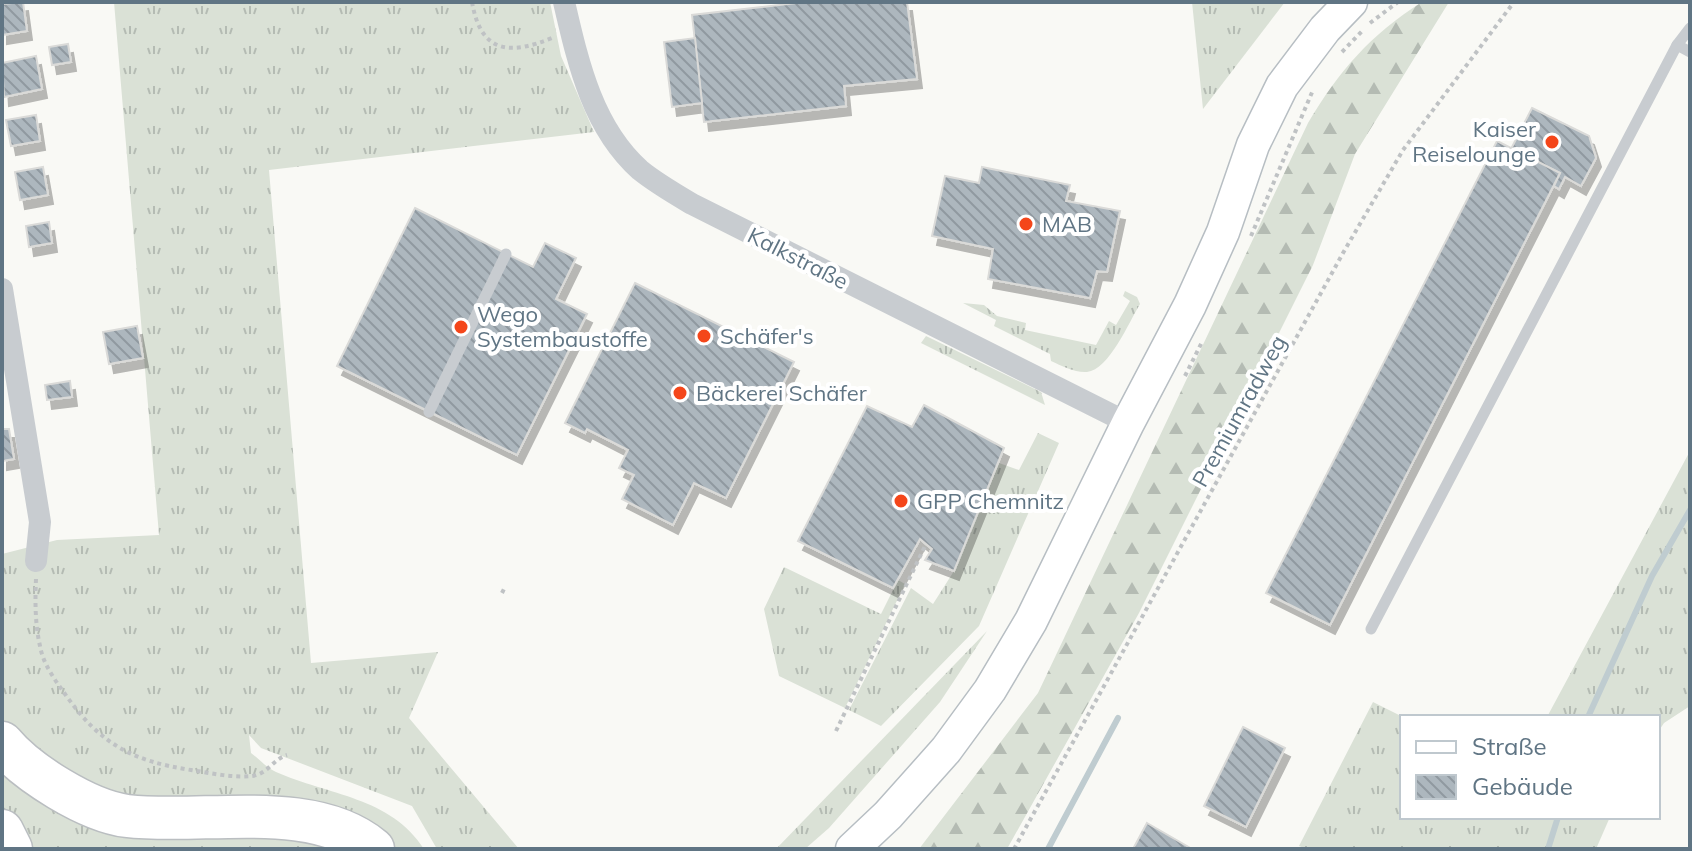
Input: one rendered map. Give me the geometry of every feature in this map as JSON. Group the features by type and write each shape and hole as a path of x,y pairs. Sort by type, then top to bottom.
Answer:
{"highway":[{"path":"2,743 39,777 82,801 124,816 293,819 336,830 373,849"},
{"path":"2,831 11,849"},
{"path":"223,849 234,843 267,839 304,841 325,849"}],"main road":[{"path":"852,849 888,815 946,750 990,690 1031,621 1190,305 1223,232 1253,145 1282,86 1325,29 1351,2"}],"street":[{"name":"Kalkstraße","path":"564,2 592,101 605,126 639,168 663,186 692,204 915,318 1128,423"},
{"path":"2,289 40,522 36,561"}],"lane":[{"path":"1371,629 1677,45 1690,28"},
{"path":"1677,45 1690,52"},
{"path":"429,412 506,254"}],"path":[{"path":"472,2 475,18 489,40 507,49 525,49 571,31"},
{"path":"1341,53 1373,19 1398,2"},
{"name":"Premiumradweg","path":"1014,849 1403,150 1514,2"},
{"path":"1246,246 1313,90"},
{"path":"1185,376 1203,339"},
{"path":"836,731 926,544"},
{"path":"36,561 35,611 40,649 52,676 82,719 107,742 137,758 222,775 252,776 265,772 287,755"},
{"path":"502,593 505,587"}],"green space":[{"path":"114,2 550,2 561,56 594,132 269,170 311,663 438,652 409,718 519,849 437,849 412,806 261,748 249,735 251,753 269,768 376,808 394,818 424,849 2,849 2,554 57,540 159,535"},
{"path":"1192,2 1285,2 1203,109"},
{"path":"1422,2 1449,2 1355,154 1313,265 1139,613 1007,849 919,849 1038,693 1308,123 1357,55"},
{"path":"1125,291 1137,297 1140,304 1111,354 1087,372 1051,361 1050,354 994,326 996,320 963,303 984,305 997,316 1026,323 1025,330 1096,345 1109,321 1116,325 1130,301 1123,296"},
{"path":"926,336 1041,392 1045,405 921,343"},
{"path":"1038,433 1059,443 979,626 881,726 849,710 911,588 933,604 954,571 999,463 1019,470"},
{"path":"1690,451 1690,706 1660,729 1660,715 1548,715"},
{"path":"784,567 881,614 898,580 905,584 845,708 779,676 764,609"},
{"path":"987,631 940,702 829,828 805,849 776,849"},
{"path":"1373,702 1400,716 1400,819 1609,819 1596,849 1306,849 1299,846"}],"building":[{"path":"23,2 27,31 2,35 2,4"},
{"path":"805,2 907,2 917,79 844,86 846,106 704,122 692,15"},
{"path":"695,38 702,103 672,107 664,42"},
{"path":"68,44 71,62 52,65 49,47"},
{"path":"36,56 42,89 4,97 2,63"},
{"name":"Kaiser Reiselounge","path":"1532,108 1589,136 1596,158 1581,186 1565,177 1559,189 1554,186 1560,173 1511,149"},
{"path":"36,115 40,141 11,146 6,120"},
{"path":"1497,141 1560,173 1330,625 1266,593"},
{"path":"43,167 48,195 20,200 15,172"},
{"name":"MAB","path":"982,167 1070,185 1066,201 1120,211 1107,272 1097,271 1090,298 988,279 993,249 932,236 945,176 979,183"},
{"path":"415,208 533,267 545,243 576,258 556,299 587,314 517,455 337,366"},
{"path":"49,222 52,243 29,247 26,226"},
{"name":"Bäckerei Schäfer","path":"635,283 794,362 726,498 694,483 673,525 622,499 634,475 619,468 628,450 587,429 585,433 565,423"},
{"path":"137,326 143,358 109,364 103,332"},
{"path":"70,381 72,397 47,400 45,385"},
{"name":"GPP Chemnitz","path":"924,405 1004,448 954,571 925,560 932,549 920,539 893,588 798,541 867,406 912,427"},
{"path":"2,429 9,429 14,459 2,461"},
{"path":"1243,727 1285,748 1246,827 1204,806"},
{"path":"1147,823 1192,849 1133,849"}],"waterway":[{"path":"1589,715 1652,576 1690,510"},
{"path":"1048,849 1118,718"},
{"path":"1548,849 1557,819"}],"place":[{"name":"Kaiser Reiselounge","path":"1552,142"},
{"name":"MAB","path":"1026,224"},
{"name":"Wego Systembaustoffe","path":"461,327"},
{"name":"Schäfer's","path":"704,336"},
{"name":"Bäckerei Schäfer","path":"680,393"},
{"name":"GPP Chemnitz","path":"901,501"}]}
